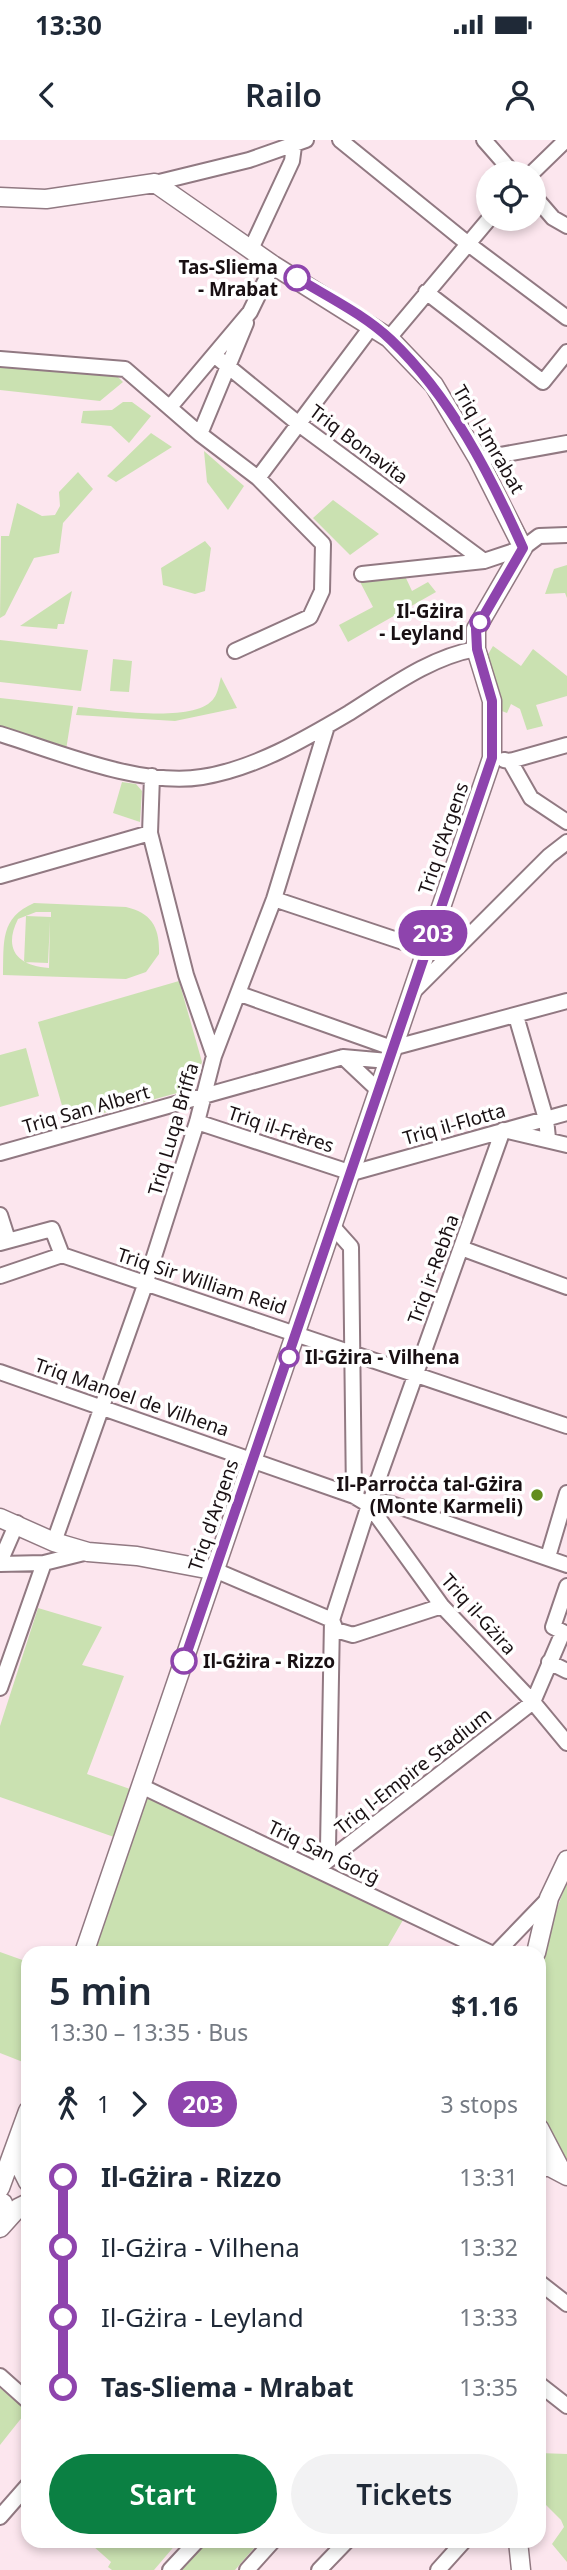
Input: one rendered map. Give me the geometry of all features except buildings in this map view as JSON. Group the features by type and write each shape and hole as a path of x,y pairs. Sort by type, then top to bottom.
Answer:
{"main road":[{"path":"0,197 46,199 155,183"},
{"name":"Triq l-Imrabat","path":"155,183 273,265 389,338 434,385 478,459 523,548"},
{"path":"501,760 492,701 477,649 476,629 523,548"},
{"name":"Triq d'Argens","path":"86,1946 334,1228 378,1090 386,1051 413,992 501,760"},
{"path":"0,1511 8,1521 54,1542 88,1552 137,1556 217,1571"},
{"path":"538,1946 549,1898 567,1860"},
{"path":"8,2198 16,2144 21,2130"},
{"path":"546,2141 565,2175"},
{"path":"16,2144 21,2162"},
{"path":"546,2167 565,2175"},
{"path":"0,2228 15,2176 21,2178"},
{"path":"511,2570 512,2548"},
{"path":"519,2548 522,2570"}],"street":[{"path":"340,140 467,243 567,318"},
{"path":"484,140 502,161"},
{"path":"544,161 566,140"},
{"path":"155,183 300,143"},
{"path":"251,249 300,143"},
{"path":"546,210 567,226"},
{"path":"389,338 478,231"},
{"path":"200,434 250,312 273,265"},
{"path":"426,292 543,382 567,352"},
{"path":"170,407 250,312"},
{"path":"258,478 372,326"},
{"name":"Triq Bonavita","path":"214,355 300,425 484,561"},
{"path":"0,359 125,369 200,434 258,478 323,544 322,591 310,617 235,651"},
{"path":"478,459 567,443"},
{"path":"362,574 484,561 523,548 539,536 567,535"},
{"path":"0,734 75,757 152,776 202,777 254,762 327,726 451,653 477,649"},
{"name":"Triq Luqa Briffa","path":"54,1542 145,1283 197,1122 214,1056 240,994 274,899 327,726"},
{"path":"567,745 501,760 531,798 567,822"},
{"path":"152,776 150,833 187,975 214,1056"},
{"path":"0,876 150,833"},
{"path":"413,992 539,865 567,842"},
{"path":"274,899 427,950"},
{"path":"240,994 386,1051"},
{"name":"Triq San Albert","path":"0,1153 343,1057 386,1051 567,1002"},
{"path":"516,1016 546,1119 548,1138"},
{"path":"343,1057 378,1090"},
{"name":"Triq il-Flotta","path":"352,1173 567,1113"},
{"name":"Triq il-Frères","path":"197,1122 352,1173"},
{"path":"503,1130 548,1138 567,1145"},
{"name":"Triq ir-Rebħa","path":"317,1869 328,1848 332,1620 369,1505 503,1130"},
{"path":"0,1214 4,1241 52,1229 62,1255 0,1276"},
{"path":"334,1228 351,1247 354,1496"},
{"path":"461,1248 567,1287"},
{"name":"Triq Sir William Reid","path":"62,1255 567,1426"},
{"name":"Triq Manoel de Vilhena","path":"0,1372 354,1496 369,1505 386,1502 567,1565"},
{"path":"548,1557 567,1493"},
{"name":"Triq il-Gżira","path":"369,1505 442,1606 533,1702 567,1743"},
{"path":"8,1521 0,1563 44,1563 88,1552"},
{"path":"0,1688 44,1563"},
{"path":"217,1571 332,1620 335,1630 353,1635 442,1606"},
{"path":"533,1702 563,1632 553,1627 567,1586"},
{"path":"549,1662 567,1671"},
{"name":"Triq l-Empire Stadium","path":"317,1869 533,1702"},
{"name":"Triq San Ġorġ","path":"141,1786 481,1946"},
{"path":"503,1946 549,1898"},
{"path":"546,2288 567,2304"},
{"path":"0,2376 21,2395"},
{"path":"546,2390 567,2406"},
{"path":"0,2517 21,2493"},
{"path":"170,2570 190,2548"},
{"path":"247,2570 267,2548"},
{"path":"319,2570 339,2548"},
{"path":"438,2570 458,2548"}],"green space":[{"path":"0,367 116,375 123,382 100,401 0,390"},
{"path":"123,402 132,402 151,416 129,443 111,426 81,423 83,411 112,410"},
{"path":"151,433 172,447 116,482 107,476"},
{"path":"204,451 244,486 228,510 207,482"},
{"path":"78,472 93,489 63,523 59,553 34,558 5,615 0,618 1,536 9,536 17,503 42,516 55,515 60,506 59,492"},
{"path":"333,500 379,534 350,555 313,518"},
{"path":"205,541 211,548 205,591 195,594 163,585 161,568"},
{"path":"567,565 567,598 565,593 545,594 554,569"},
{"path":"405,576 412,591 428,582 436,592 348,642 339,625 373,607 358,578"},
{"path":"72,591 64,624 58,624 57,629 20,626"},
{"path":"0,640 88,650 81,691 0,682"},
{"path":"493,646 521,666 533,649 567,676 567,696 536,705 543,726 527,730 520,709 511,704 507,713 499,710 487,656"},
{"path":"113,659 132,661 129,692 110,691"},
{"path":"221,677 237,708 175,721 76,715 78,707 150,713 189,711 204,706 214,698"},
{"path":"0,698 73,706 66,750 0,728"},
{"path":"122,782 136,784 142,791 140,822 113,813"},
{"path":"34,903 126,907 142,913 153,923 158,937 159,954 146,972 126,979 3,975 6,932 15,916","holes":["36,912 51,912 51,917 26,916 24,961 16,954 12,939 18,919","50,921 49,968 26,962 48,963"]},
{"path":"179,981 202,1062 192,1089 67,1123 38,1022"},
{"path":"26,1048 39,1096 0,1107 0,1055"},
{"path":"38,1608 102,1627 82,1665 124,1676 87,1774 130,1789 114,1837 0,1797 0,1726"},
{"path":"147,1796 403,1920 388,1946 95,1946"},
{"path":"567,1882 567,2160 546,2127 545,1946"},
{"path":"0,1952 21,1960 21,2061 0,2053"},
{"path":"0,2388 21,2406 21,2419 0,2445"},
{"path":"546,2453 567,2454 567,2562 552,2544 564,2527 561,2520 546,2505"},
{"path":"95,2548 173,2548 154,2570 112,2570 108,2567 111,2562"},
{"path":"194,2548 254,2548 235,2570 174,2570"}],"bus line":[{"name":"203","path":"184,1661 334,1228 378,1090 492,758 492,701 477,649 476,629 523,548 478,459 434,385 389,338 297,278"}],"place":[{"name":"Tas-Sliema - Mrabat","path":"297,278"},
{"name":"Il-Gżira - Leyland","path":"480,622"},
{"name":"Il-Gżira - Vilhena","path":"289,1357"},
{"name":"Il-Parroċċa tal-Gżira (Monte Karmeli)","path":"537,1495"},
{"name":"Il-Gżira - Rizzo","path":"184,1661"}]}
